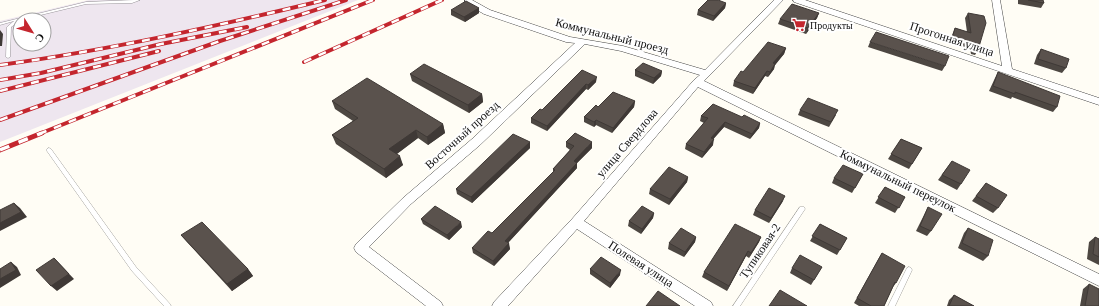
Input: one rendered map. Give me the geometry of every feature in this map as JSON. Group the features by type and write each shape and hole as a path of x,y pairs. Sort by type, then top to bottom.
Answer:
{"street":[{"name":"улица Свердлова","path":"499,306 576,222 697,82 707,74 778,0"},
{"name":"Прогонная улица","path":"797,0 1099,102"},
{"path":"996,0 1007,70"},
{"name":"Коммунальный проезд","path":"468,1 487,12 569,40 623,49 707,74"},
{"name":"Восточный проезд","path":"436,306 360,248 407,201 476,142 582,42"},
{"name":"Коммунальный переулок","path":"697,82 1099,280"},
{"name":"Полевая улица","path":"576,222 706,306"}],"lane":[{"path":"48,12 86,3 132,2 138,0"},
{"path":"0,24 12,21"},
{"path":"8,57 9,27 12,25"},
{"path":"49,150 134,269 168,306"},
{"name":"Тупиковая-2","path":"736,306 802,209"},
{"path":"891,306 909,270"}],"shaded area":[{"path":"89,0 358,0 0,142 0,21 12,18 12,52 52,52 52,12 38,12"}],"building":[{"path":"708,0 718,0 726,3 714,16 698,10"},
{"path":"1028,0 1043,0 1044,3"},
{"path":"466,1 479,8 464,17 451,10"},
{"path":"792,4 819,13 808,28 780,19"},
{"path":"968,13 984,16 986,23 978,50 974,49 973,44 952,38 955,28 971,33"},
{"path":"876,32 949,56 945,66 870,42"},
{"path":"768,42 786,48 773,63 775,64 770,72 767,71 755,88 734,81 741,71 743,72"},
{"path":"1041,49 1069,59 1066,68 1038,59"},
{"path":"643,63 662,71 654,78 635,70"},
{"path":"424,64 482,94 468,105 410,74"},
{"path":"582,70 597,77 588,85 586,84 547,126 531,118 540,109 542,110"},
{"path":"998,72 1060,96 1057,107 993,86"},
{"path":"367,78 443,124 427,137 416,130 389,149 400,156 384,169 332,135 358,118 332,101"},
{"path":"613,92 635,101 613,128 596,120 594,122 584,117 596,105 598,107"},
{"path":"808,98 838,110 831,122 800,110"},
{"path":"713,104 742,117 744,115 760,123 752,134 725,122 711,138 714,139 704,152 686,144 708,118 701,116"},
{"path":"575,133 592,142 574,161 577,163 505,241 509,243 493,261 472,248 488,231 492,233 555,170 553,169 574,146 566,142"},
{"path":"513,134 530,142 471,197 456,189"},
{"path":"901,139 922,148 912,164 891,154"},
{"path":"952,161 970,170 961,184 942,175"},
{"path":"843,165 863,174 855,188 834,178"},
{"path":"669,167 688,177 670,199 650,189"},
{"path":"986,183 1007,195 998,208 976,196"},
{"path":"885,187 905,197 899,208 878,197"},
{"path":"769,188 785,196 771,218 755,210"},
{"path":"14,203 21,212 0,223 0,210"},
{"path":"435,206 461,222 447,235 421,219"},
{"path":"642,206 654,213 642,229 629,221"},
{"path":"928,207 942,214 931,231 920,226"},
{"path":"202,222 248,269 227,284 181,235"},
{"path":"735,224 761,237 751,253 748,251 729,286 704,272"},
{"path":"820,224 847,238 840,250 812,236"},
{"path":"681,228 696,237 685,252 669,243"},
{"path":"968,228 993,240 988,256 962,243"},
{"path":"1095,237 1099,239 1099,257 1093,254"},
{"path":"882,253 905,266 896,283 895,282 884,306 871,306 857,298"},
{"path":"800,255 822,267 814,280 792,268"},
{"path":"601,257 621,270 610,283 590,269"},
{"path":"54,258 69,274 51,286 36,270"},
{"path":"11,262 16,270 0,279 0,269"},
{"path":"1089,284 1099,289 1099,306 1085,306"},
{"path":"780,290 807,306 769,306"},
{"path":"658,291 680,306 646,306"},
{"path":"954,295 974,306 949,306"}],"railway":[{"path":"0,65 123,45 325,0"},
{"path":"0,120 220,41 346,0"},
{"path":"39,134 373,0"},
{"path":"304,62 442,0"},
{"path":"0,80 41,73 161,44 247,27"},
{"path":"0,91 159,51"},
{"path":"0,150 42,133"}],"place":[{"name":"Продукты","path":"799,25"}]}
